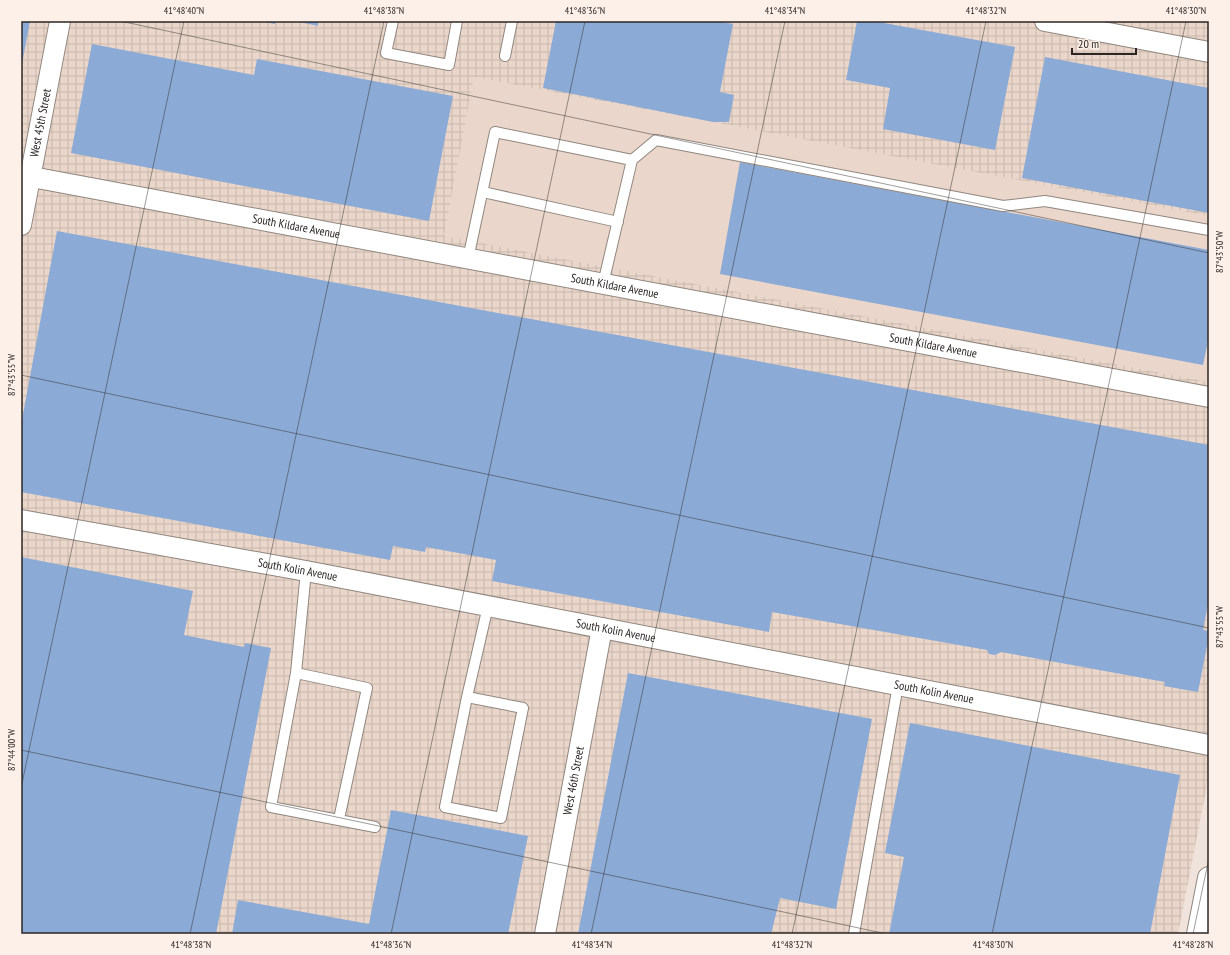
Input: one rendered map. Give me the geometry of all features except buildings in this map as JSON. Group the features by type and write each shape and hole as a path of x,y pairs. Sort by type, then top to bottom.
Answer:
{"main road":[{"path":"1198,934 1209,878"}],"street":[{"name":"West 45th Street","path":"21,225 26,176 60,21"},
{"path":"1045,21 1209,52"},
{"name":"South Kildare Avenue","path":"26,176 1209,397"},
{"name":"South Kolin Avenue","path":"21,520 306,571 1209,745"},
{"name":"West 46th Street","path":"545,934 602,628"}],"lane":[{"path":"392,21 386,53 449,65 457,21"},
{"path":"505,56 512,21"},
{"path":"468,259 495,132 632,160"},
{"path":"603,284 632,160 656,140 1003,206 1045,201 1209,230"},
{"path":"483,192 618,222"},
{"path":"306,571 296,673 271,807 375,827"},
{"path":"467,697 523,708 502,818 445,807 467,697 488,606"},
{"path":"296,673 367,688 340,820"},
{"path":"854,934 898,685"}],"shaded area":[{"path":"21,21 1209,21 1209,216 474,77 444,236 1209,382 1209,775 1178,934 21,934"},
{"path":"474,77 1209,216 1209,382 444,236"}]}
